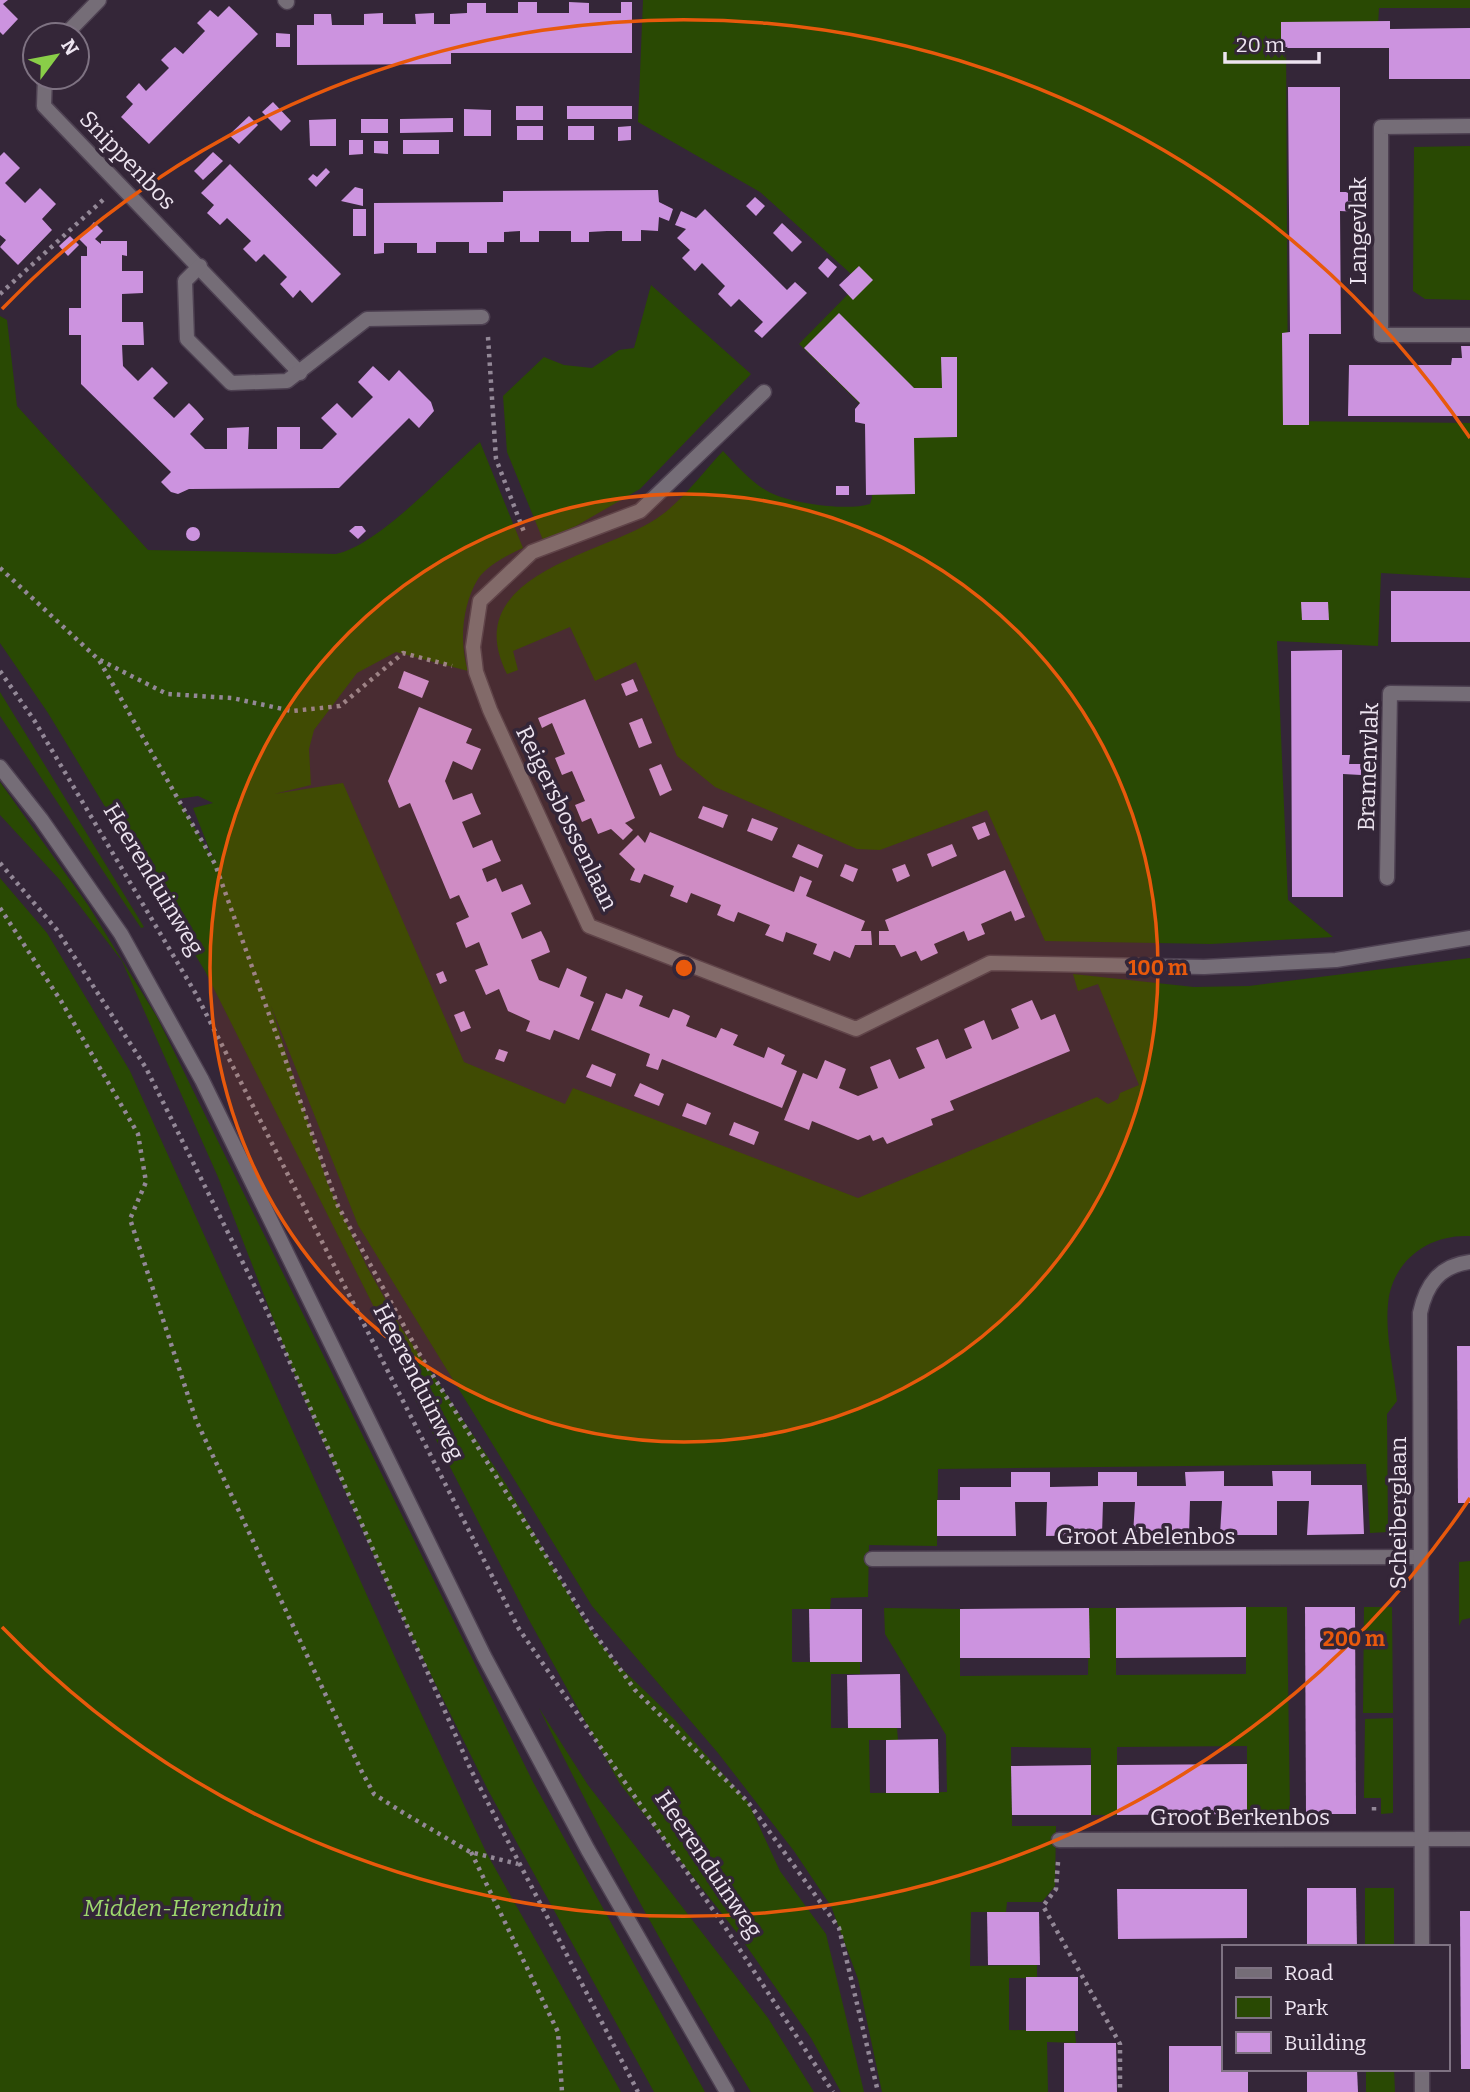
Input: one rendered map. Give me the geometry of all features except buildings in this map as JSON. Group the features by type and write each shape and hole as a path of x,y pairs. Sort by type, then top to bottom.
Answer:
{"street":[{"path":"79,21 99,0"},
{"name":"Snippenbos","path":"44,91 44,106 300,373"},
{"name":"Langevlak","path":"1470,126 1381,127 1381,335 1470,335"},
{"path":"200,266 185,281 187,339 231,383 287,381 366,319 482,317"},
{"name":"Reigersbossenlaan","path":"764,392 640,511 533,552 480,601 473,647 476,672 490,710 589,926 856,1028 990,963 1204,967 1323,961 1470,938"},
{"name":"Bramenvlak","path":"1387,878 1390,694 1470,694"},
{"path":"0,767 41,819 121,934 202,1080 484,1656 588,1850 727,2092"},
{"name":"Scheiberglaan","path":"1422,1945 1420,1313 1426,1290 1439,1273 1452,1265 1470,1262"},
{"name":"Groot Abelenbos","path":"873,1559 1420,1558"},
{"name":"Groot Berkenbos","path":"1059,1840 1470,1839"},
{"path":"1422,2071 1422,2092"}],"path":[{"path":"0,294 120,184"},
{"path":"482,317 488,328 496,459 533,552"},
{"path":"0,568 99,660 167,694 232,698 292,711 340,706 403,653 476,672"},
{"path":"99,660 215,864 338,1206 420,1355 595,1634 635,1690 748,1802 839,1928 878,2092"},
{"name":"Heerenduinweg","path":"0,671 34,720 196,995 519,1629 727,1930 833,2092"},
{"path":"0,863 57,930 146,1068 268,1313 471,1770 638,2092"},
{"path":"0,908 61,1001 138,1134 146,1182 130,1219 196,1420 362,1772 374,1794 471,1852 519,1864"},
{"path":"1059,1840 1056,1889 1043,1906 1120,2044 1120,2092"},
{"path":"471,1852 558,2032 562,2092"}],"green space":[{"path":"643,0 1470,0 1470,8 1379,8 1378,25 1286,28 1288,421 1470,423 1470,578 1381,573 1378,646 1277,641 1288,900 1333,937 1211,944 1045,941 987,810 880,850 857,849 715,787 677,756 636,662 595,681 570,627 513,651 518,670 507,674 497,641 501,614 516,592 540,574 568,559 651,522 680,499 723,451 755,483 778,496 837,507 870,504 872,498 867,411 799,344 860,282 760,192 638,122"},
{"path":"1470,146 1470,300 1425,299 1413,291 1414,147"},
{"path":"651,285 751,374 640,489 576,526 543,540 507,452 503,396 544,357 564,365 592,368 619,350 634,348"},
{"path":"0,316 7,320 17,406 148,550 336,554 353,548 391,523 480,442 523,548 486,570 478,579 468,600 463,636 468,671 396,652 357,673 314,730 309,749 311,785 274,794 343,783 464,1062 565,1104 573,1088 858,1198 1097,1097 1108,1104 1118,1099 1120,1093 1139,1085 1098,984 1078,991 1073,974 1194,987 1249,986 1470,958 1470,1236 1440,1240 1415,1253 1397,1275 1391,1289 1388,1328 1397,1401 1387,1414 1388,1532 1370,1533 1366,1464 938,1469 937,1546 869,1545 868,1597 831,1598 830,1609 792,1609 792,1662 860,1662 860,1674 831,1674 831,1728 897,1728 898,1740 869,1740 870,1793 947,1792 946,1735 885,1634 884,1608 960,1609 960,1676 1088,1675 1089,1608 1116,1608 1116,1675 1246,1674 1246,1607 1287,1607 1290,1813 1247,1814 1247,1746 1117,1747 1117,1815 1091,1815 1091,1748 1011,1747 1012,1826 1056,1826 1055,1886 1042,1902 1007,1902 1006,1912 971,1912 970,1966 1037,1965 1037,1978 1009,1978 1009,2030 1075,2031 1076,2043 1047,2042 1048,2092 882,2092 858,1979 831,1906 794,1851 718,1753 592,1606 358,1225 271,1006 327,1182 367,1267 402,1329 506,1484 581,1616 613,1660 675,1720 748,1802 780,1871 826,1934 864,2092 841,2092 811,2038 738,1934 620,1784 529,1620 416,1401 388,1335 205,971 48,713 0,643","holes":["198,796 213,803 193,808 214,861 178,799"]},
{"path":"0,692 144,927 141,928 0,716"},
{"path":"0,782 88,905 157,1017 533,1782 705,2092 654,2092 488,1790 391,1594 304,1398 218,1177 122,961 59,879 0,815"},
{"name":"Midden-Herenduin","path":"0,878 47,933 130,1071 486,1852 621,2092 0,2092"},
{"path":"1470,1561 1470,1618 1462,1620 1459,1626 1459,1562"},
{"path":"1364,1607 1392,1607 1393,1713 1363,1713"},
{"path":"539,1708 588,1785 768,2018 814,2092 751,2092 640,1903"},
{"path":"1393,1718 1393,1813 1381,1814 1381,1798 1364,1798 1365,1719"},
{"path":"1365,1888 1394,1888 1394,1945 1365,1945"},
{"path":"1366,2071 1394,2071 1395,2092 1366,2092"}]}
